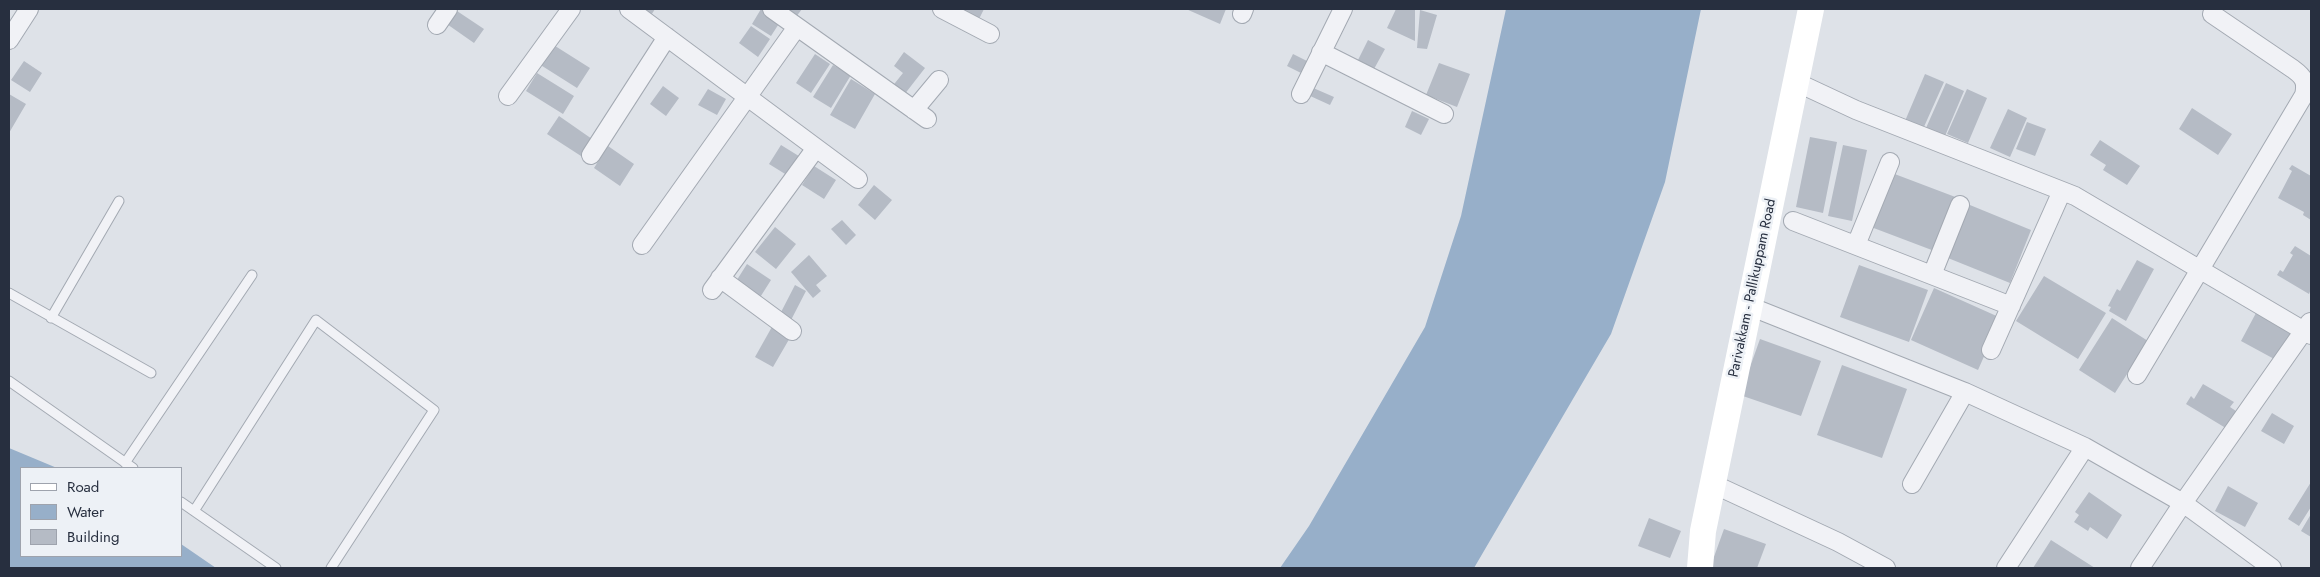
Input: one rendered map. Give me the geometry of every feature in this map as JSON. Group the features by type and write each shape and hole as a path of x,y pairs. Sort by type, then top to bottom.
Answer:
{"street":[{"path":"9,40 29,9"},
{"path":"437,25 448,9"},
{"path":"508,96 571,9"},
{"path":"629,9 858,180"},
{"path":"772,9 920,115 939,80"},
{"path":"942,9 990,34"},
{"path":"1301,94 1343,9"},
{"name":"Parivakkam - Pallikuppam Road","path":"1700,568 1703,531 1811,9"},
{"path":"2137,375 2304,95 2306,84 2303,76 2212,14"},
{"path":"642,245 746,96 792,34"},
{"path":"591,155 667,37"},
{"path":"1321,52 1444,114"},
{"path":"1796,82 1856,110 2075,196 2200,269 2309,329 2183,503 2140,568"},
{"path":"792,331 716,284 816,148"},
{"path":"1856,245 1890,162"},
{"path":"1991,350 2062,191"},
{"path":"1932,275 1960,206"},
{"path":"1793,221 2011,306"},
{"path":"1749,306 1965,392 2085,448 2183,503 2272,568"},
{"path":"1912,484 1965,392"},
{"path":"2006,568 2085,448"},
{"path":"1713,484 1838,542 1886,568"}],"lane":[{"path":"51,318 119,201"},
{"path":"9,382 129,466 252,275"},
{"path":"9,293 150,373"},
{"path":"194,511 316,320 434,410 331,568"},
{"path":"182,503 276,568"}],"water":[{"path":"1506,9 1701,9 1665,182 1611,334 1474,568 1280,568 1309,526 1425,327 1461,216"},
{"path":"9,448 55,467 20,467 20,557 182,557 182,545 216,568 9,568"}],"building":[{"path":"454,9 484,29 474,43 444,22"},
{"path":"630,9 655,9 648,20"},
{"path":"761,9 766,9 782,19 771,36 752,24"},
{"path":"783,9 802,9 796,17"},
{"path":"947,9 984,9 977,23"},
{"path":"1186,9 1226,9 1220,24"},
{"path":"1396,9 1415,9 1415,41 1387,28"},
{"path":"1420,10 1437,15 1427,49 1417,48"},
{"path":"751,26 770,39 758,57 739,43"},
{"path":"1368,40 1385,49 1374,69 1358,60"},
{"path":"552,44 590,68 577,88 539,64"},
{"path":"904,52 925,68 904,95 891,88 903,73 894,66"},
{"path":"815,54 830,64 811,93 796,83"},
{"path":"1293,54 1309,62 1303,74 1287,66"},
{"path":"24,61 42,73 30,92 11,80"},
{"path":"1439,63 1470,74 1457,107 1426,95"},
{"path":"833,65 851,75 831,108 813,97"},
{"path":"537,73 574,96 563,114 526,91"},
{"path":"1925,74 1944,82 1923,129 1905,121"},
{"path":"851,79 875,94 855,129 830,115"},
{"path":"1946,83 1964,91 1945,136 1926,128"},
{"path":"663,86 679,98 666,116 650,104"},
{"path":"1311,87 1334,97 1330,105 1308,95"},
{"path":"708,89 726,99 717,115 698,105"},
{"path":"1967,89 1987,98 1968,143 1947,134"},
{"path":"9,94 26,104 9,133"},
{"path":"2192,108 2232,134 2218,155 2179,129"},
{"path":"2008,109 2027,118 2010,157 1990,148"},
{"path":"1412,111 1429,119 1421,135 1405,127"},
{"path":"559,116 592,139 581,156 547,134"},
{"path":"2027,122 2046,129 2035,156 2016,149"},
{"path":"1810,137 1837,142 1823,213 1796,207"},
{"path":"2100,140 2140,166 2127,185 2103,170 2106,165 2090,155"},
{"path":"781,145 802,158 790,177 769,164"},
{"path":"1843,145 1867,150 1852,221 1828,216"},
{"path":"608,146 634,164 620,186 594,168"},
{"path":"2292,165 2311,176 2311,220 2303,215 2304,212 2278,198 2292,171 2289,169"},
{"path":"814,166 836,180 824,199 802,185"},
{"path":"1892,173 1958,198 1937,252 1871,227"},
{"path":"874,185 892,200 875,220 858,205"},
{"path":"1965,203 2031,230 2010,283 1943,256"},
{"path":"842,220 856,235 846,245 831,229"},
{"path":"775,227 796,244 776,269 755,252"},
{"path":"2295,246 2311,256 2311,289 2309,294 2277,275 2280,270 2283,272 2293,255 2290,253"},
{"path":"809,255 827,276 816,285 821,291 813,298 791,272"},
{"path":"2137,260 2154,269 2126,321 2109,311 2111,307 2108,306 2117,289 2120,291"},
{"path":"747,264 771,280 759,299 735,283"},
{"path":"1859,265 1928,290 1909,342 1840,317"},
{"path":"2044,276 2106,313 2078,359 2016,321"},
{"path":"795,285 806,291 790,322 779,316"},
{"path":"1934,288 2001,318 1978,370 1911,340"},
{"path":"2256,313 2291,332 2276,360 2241,341"},
{"path":"2112,318 2148,341 2115,393 2079,370"},
{"path":"773,325 791,336 773,367 755,357"},
{"path":"1760,339 1821,361 1801,416 1740,395"},
{"path":"1842,365 1907,389 1882,458 1817,435"},
{"path":"2203,384 2234,402 2230,407 2239,413 2229,430 2186,404 2191,396 2194,399"},
{"path":"2272,413 2294,426 2284,444 2261,431"},
{"path":"2311,482 2311,507 2299,526 2288,519"},
{"path":"2228,486 2258,503 2245,527 2215,511"},
{"path":"2089,492 2122,515 2107,539 2090,527 2088,531 2074,522 2079,515 2075,512"},
{"path":"2311,514 2311,537 2301,531"},
{"path":"1649,518 1681,531 1670,558 1638,546"},
{"path":"1724,529 1766,544 1757,568 1710,568"},
{"path":"2051,540 2095,568 2033,568"}]}
